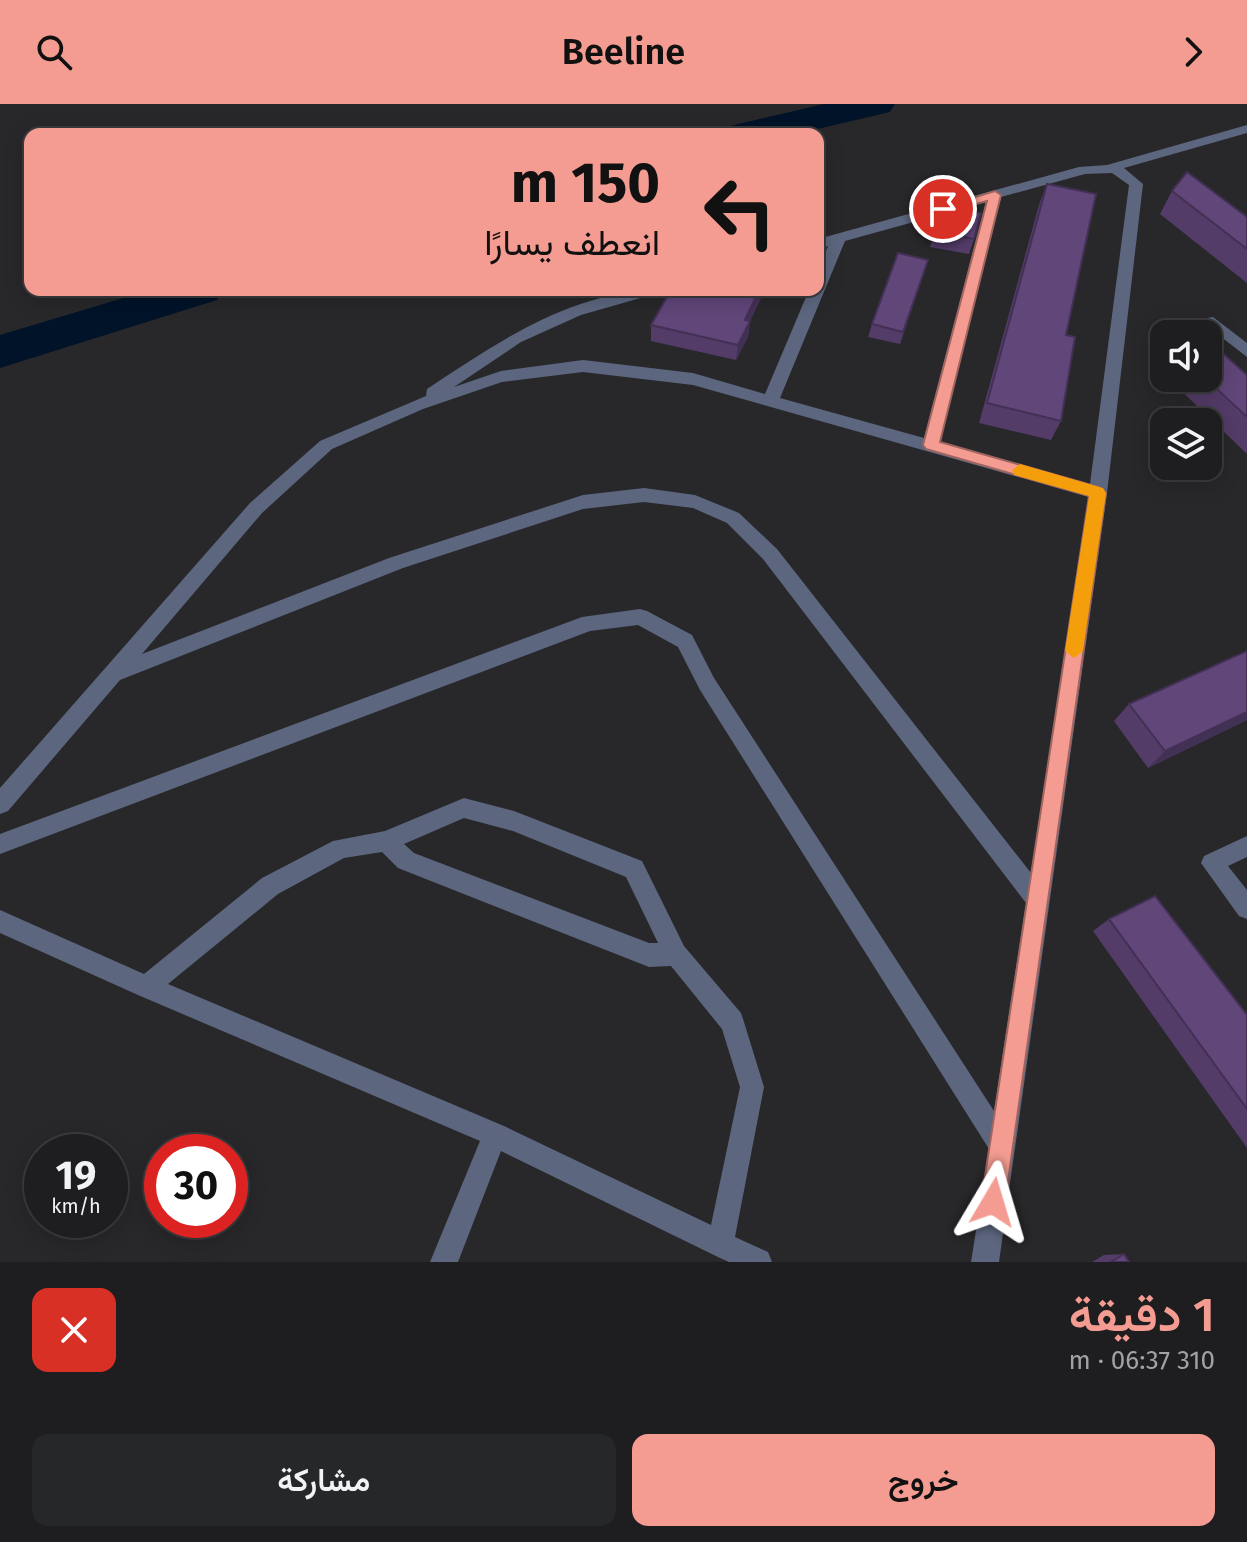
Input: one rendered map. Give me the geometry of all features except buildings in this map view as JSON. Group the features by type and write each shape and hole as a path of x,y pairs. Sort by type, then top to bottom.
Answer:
{"street":[{"path":"824,242 1084,170 1112,167 1247,129"},
{"path":"985,1262 1000,1143 1098,493 1136,184 1128,173 1112,167"},
{"path":"931,445 995,195"},
{"path":"824,273 839,238"},
{"path":"417,405 515,338 576,311 631,296"},
{"path":"771,400 814,296"},
{"path":"1222,330 1247,352"},
{"path":"0,804 256,508 326,445 417,405 501,377 583,366 693,379 1098,493"},
{"path":"113,674 396,563 583,502 644,495 695,502 733,518 770,554 1037,899"},
{"path":"0,844 589,623 640,617 685,641 707,684 1000,1143"},
{"path":"146,987 270,886 341,848 386,841 464,808 514,821 634,869 676,954 732,1022 752,1087 720,1245"},
{"path":"386,841 406,861 649,955 676,954"},
{"path":"1247,846 1212,863 1247,908"},
{"path":"0,921 146,987 495,1135 758,1262"},
{"path":"444,1262 495,1135"}],"waterway":[{"path":"770,128 876,104"},
{"path":"0,352 182,296"}],"slow traffic":[{"path":"1020,470 1098,493 1074,651"}],"route":[{"path":"943,209 995,195 931,445 1098,493 993,1202"}]}
